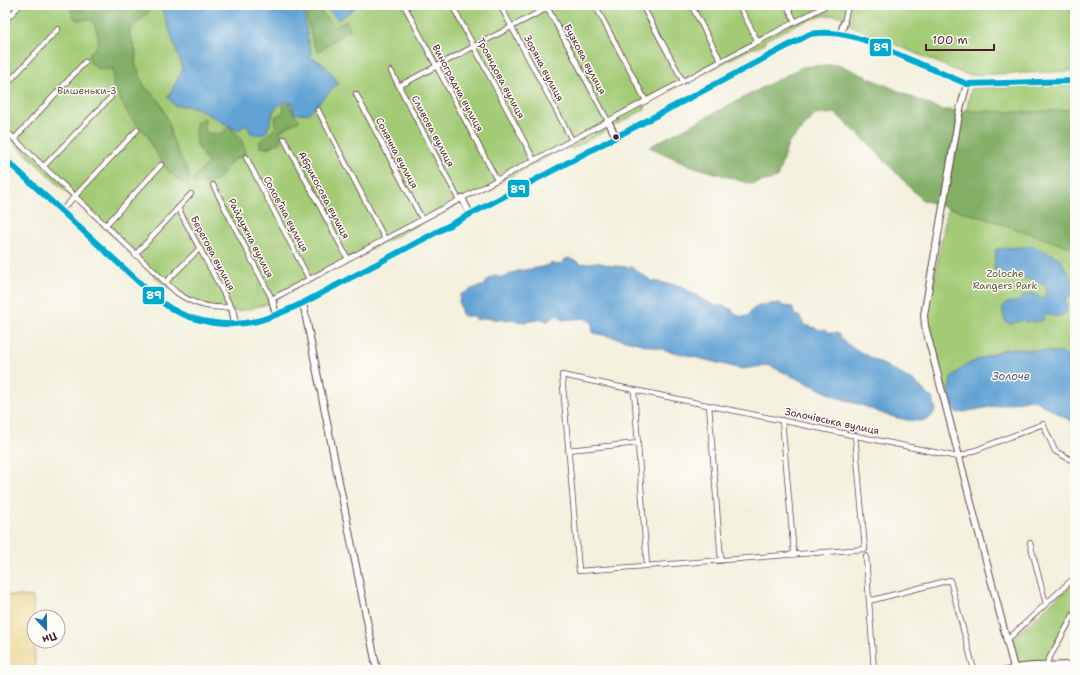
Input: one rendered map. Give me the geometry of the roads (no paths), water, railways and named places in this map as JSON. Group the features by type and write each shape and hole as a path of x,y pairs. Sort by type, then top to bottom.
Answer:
{"street":[{"path":"5,22 20,5"},
{"name":"Виноградна вулиця","path":"404,5 497,180"},
{"name":"Трояндова вулиця","path":"452,5 534,160"},
{"name":"Зоряна вулиця","path":"500,5 572,140"},
{"path":"400,86 512,27 547,6 553,5"},
{"path":"595,5 646,101"},
{"path":"642,5 683,81"},
{"path":"691,5 721,61"},
{"path":"739,5 758,42"},
{"path":"787,5 796,22"},
{"path":"276,315 272,298 827,5"},
{"path":"841,33 848,5"},
{"name":"Бузкова вулиця","path":"547,6 608,121"},
{"path":"5,86 58,29"},
{"path":"5,159 169,308 188,317 210,322 235,324 256,322 303,303 810,34 824,32 841,33 864,40 968,84 1075,81"},
{"path":"14,139 85,62"},
{"name":"Сливова вулиця","path":"391,71 461,199"},
{"path":"968,84 960,109 924,315 924,323 1014,668"},
{"name":"Сонячна вулиця","path":"356,94 422,219"},
{"path":"44,168 111,97"},
{"path":"318,110 385,239"},
{"path":"608,121 616,137"},
{"path":"5,130 164,283 184,298 213,307 231,307 234,312 235,324"},
{"path":"61,211 137,130"},
{"name":"Абрикосова вулиця","path":"284,140 348,259"},
{"name":"Соловʼїна вулиця","path":"246,157 310,279"},
{"path":"105,226 161,165"},
{"name":"Райдужна вулиця","path":"214,185 272,298"},
{"path":"135,255 191,194"},
{"path":"461,199 470,214"},
{"name":"Берегова вулиця","path":"178,208 231,307"},
{"path":"164,283 200,248"},
{"path":"303,303 377,670"},
{"name":"Золочівська вулиця","path":"568,450 562,375 958,457"},
{"path":"634,390 647,566"},
{"path":"709,405 721,560"},
{"path":"782,420 794,555"},
{"path":"958,457 1042,424 1055,451 1075,462"},
{"path":"638,443 568,450 579,571 865,549 855,435"},
{"path":"1030,543 1046,604"},
{"path":"866,556 874,670"},
{"path":"1007,640 1075,577"},
{"path":"869,601 950,580 974,670"},
{"path":"1045,666 1075,612"},
{"path":"1005,670 1014,668 1075,665"}],"water":[{"path":"165,5 299,5 304,11 308,42 311,52 310,57 327,67 338,83 309,113 296,114 292,108 293,104 284,102 274,110 268,129 262,134 251,133 246,124 238,131 195,107 174,105 168,97 183,69 162,9"},
{"path":"323,5 359,5 338,20"},
{"path":"1033,246 1059,258 1075,284 1075,292 1066,298 1065,302 1068,309 1065,314 1056,316 1045,315 1042,321 1026,322 1023,320 1011,324 1006,322 1004,317 1003,307 1005,304 1017,302 1024,295 1032,293 1044,299 1046,289 1045,285 1029,279 1019,277 1013,278 994,270 996,249"},
{"path":"569,258 582,264 596,262 613,266 632,267 652,281 682,286 701,299 717,306 724,306 732,310 734,314 742,317 748,316 753,309 766,304 780,303 783,306 792,307 795,315 800,317 804,325 825,330 830,333 837,333 848,345 915,382 933,399 936,410 930,418 921,421 907,420 886,415 839,398 768,365 742,369 593,333 592,322 584,318 562,320 558,315 547,321 543,319 525,322 511,319 505,320 486,318 477,320 474,316 465,316 462,314 459,303 460,295 474,288 483,286 491,277 505,277 517,271 543,267 552,263 556,265 563,263 564,260"},
{"name":"Золоче","path":"1005,349 1048,351 1070,355 1073,360 1072,371 1075,376 1075,423 1032,399 958,413 955,411 949,395 951,378 964,366"}],"park label":[{"name":"Вишеньки-3","path":"87,90"},
{"name":"Zoloche Rangers Park","path":"1005,278"}]}
